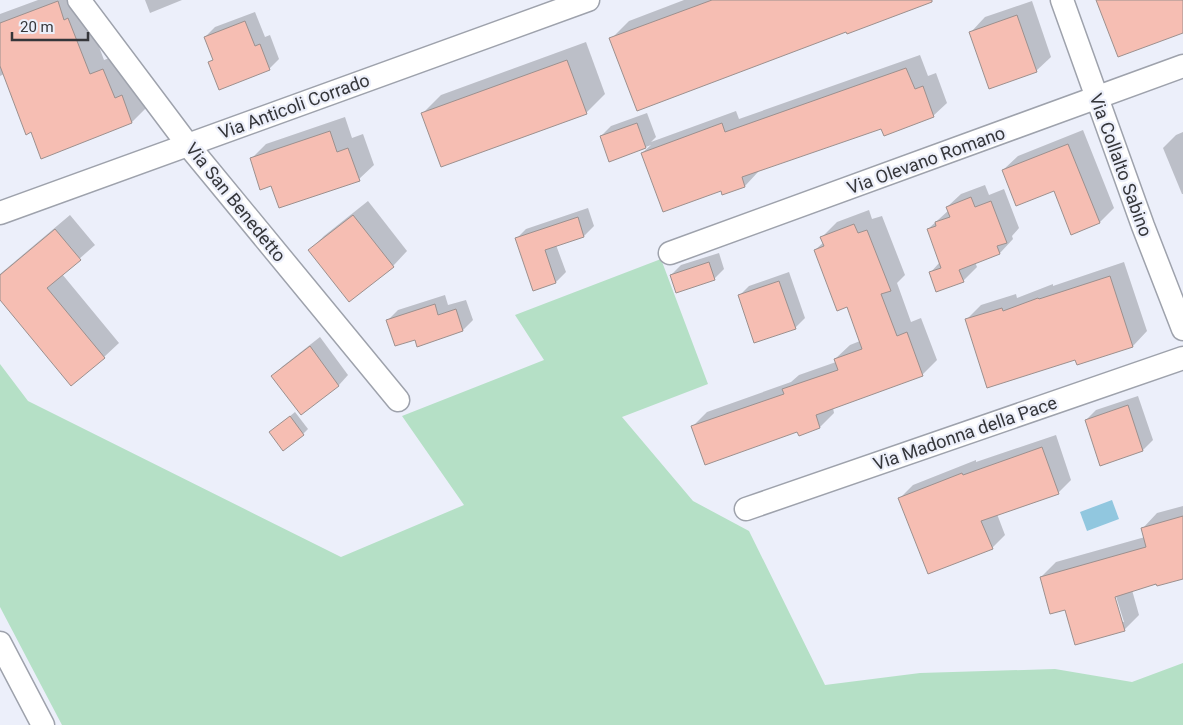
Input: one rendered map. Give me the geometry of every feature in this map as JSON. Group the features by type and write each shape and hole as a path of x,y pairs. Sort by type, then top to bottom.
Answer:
{"street":[{"name":"Via San Benedetto","path":"79,0 188,145 398,400"},
{"name":"Via Anticoli Corrado","path":"0,213 588,0"},
{"name":"Via Collalto Sabino","path":"1062,0 1143,226 1183,329"},
{"name":"Via Olevano Romano","path":"670,253 1183,66"},
{"name":"Via Madonna della Pace","path":"746,509 1183,358"},
{"path":"0,643 42,725"}],"green space":[{"path":"661,259 708,384 622,417 693,501 749,531 825,685 920,673 1055,669 1132,682 1183,663 1183,725 62,725 0,607 0,364 28,401 341,557 464,505 402,416 544,360 515,315"}],"water":[{"path":"1112,500 1119,519 1087,531 1080,512"}],"building":[{"path":"712,0 932,0 932,2 847,34 846,32 637,111 609,38"},
{"path":"1096,0 1183,0 1183,33 1118,57"},
{"path":"58,1 64,20 68,18 90,74 103,69 115,98 122,95 132,123 41,159 31,132 26,135 0,66 0,23"},
{"path":"1017,15 1037,72 989,89 969,32"},
{"path":"245,21 255,46 260,44 270,70 219,90 208,62 213,60 204,37"},
{"path":"567,60 587,114 441,167 421,113"},
{"path":"906,68 915,89 923,86 934,117 884,136 881,129 742,177 745,187 722,195 721,191 663,212 641,153 722,123 725,132"},
{"path":"637,123 646,148 609,162 600,136"},
{"path":"330,131 337,152 348,148 360,181 279,208 271,186 260,190 250,158"},
{"path":"1068,144 1100,223 1071,235 1054,191 1016,206 1002,170"},
{"path":"971,197 975,207 991,201 1007,243 997,246 1000,254 959,270 964,282 936,292 929,272 941,268 927,229 936,226 935,222 950,217 946,207"},
{"path":"353,215 394,267 349,302 308,250"},
{"path":"578,217 584,237 545,250 556,283 533,291 515,238"},
{"path":"854,224 858,233 867,230 891,291 881,294 897,336 907,332 923,376 816,415 820,428 799,436 797,432 705,465 691,426 784,394 782,389 838,370 834,359 862,349 847,307 837,311 814,250 824,246 820,237"},
{"path":"55,229 81,260 47,288 105,358 71,386 0,300 0,275"},
{"path":"709,262 715,280 676,293 670,275"},
{"path":"1110,276 1133,347 1077,365 1075,360 987,388 965,319 1002,308 1003,311"},
{"path":"779,281 796,329 754,343 738,295"},
{"path":"435,304 438,315 456,309 463,331 417,347 415,340 395,346 386,320"},
{"path":"310,346 339,386 301,415 271,376"},
{"path":"1128,405 1143,451 1100,466 1085,420"},
{"path":"290,416 304,435 283,451 269,432"},
{"path":"1042,447 1059,494 981,521 993,549 928,574 898,498 962,473 963,475"},
{"path":"1183,516 1183,579 1157,586 1156,584 1115,597 1125,631 1075,645 1065,610 1050,614 1040,577 1146,547 1141,528"}]}
